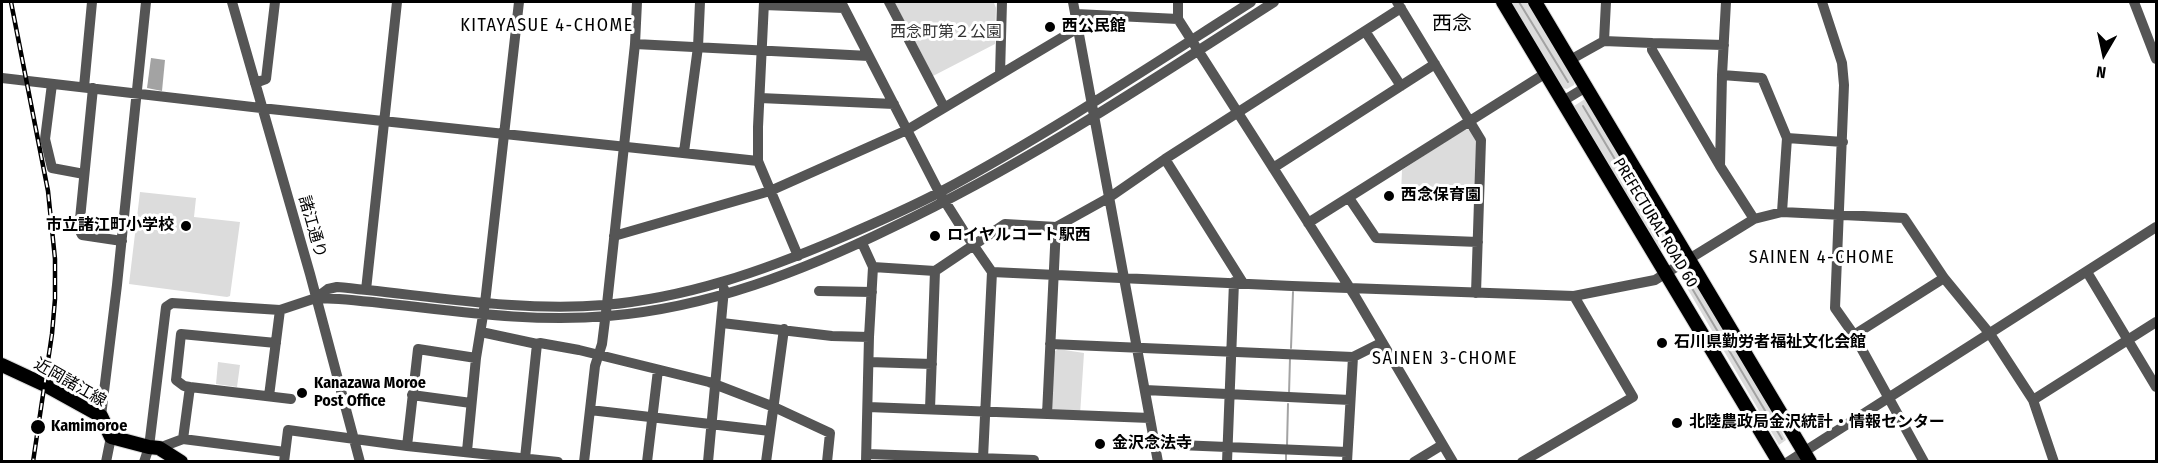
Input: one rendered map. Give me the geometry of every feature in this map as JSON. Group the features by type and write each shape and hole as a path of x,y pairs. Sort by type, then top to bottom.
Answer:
{"main road":[{"name":"PREFECTURAL ROAD 60","path":"1503,2 1779,462"},
{"name":"PREFECTURAL ROAD 60","path":"1535,2 1807,456"},
{"name":"近岡諸江線","path":"2,365 45,385 101,416 111,436"},
{"path":"111,436 154,448 181,462"}],"street":[{"path":"92,2 84,174 79,230 82,235 122,241"},
{"path":"101,416 117,288 146,2"},
{"name":"諸江通り","path":"232,2 360,462"},
{"path":"255,84 266,79 275,2"},
{"path":"366,290 397,2"},
{"path":"467,451 519,2"},
{"path":"584,462 597,356 602,344 607,304 635,44 637,2"},
{"path":"684,152 698,47 700,2"},
{"path":"889,2 944,106"},
{"path":"1000,74 1002,2"},
{"path":"1073,2 1158,462"},
{"path":"1178,2 1178,19 1349,288 1453,462"},
{"path":"144,462 154,448 166,307 171,303 280,309 316,298 328,289 337,287 485,303 548,307 607,304 668,296 724,282 798,256 939,192 1022,147 1251,2"},
{"path":"316,298 541,319 647,312 724,295 802,268 862,243 1010,168 1095,117 1274,2"},
{"path":"1604,41 1606,2"},
{"path":"1720,166 1726,2"},
{"path":"1822,2 1842,63 1844,85 1835,308 1854,335 1924,462"},
{"path":"2134,2 2157,60"},
{"path":"798,256 758,161 764,3 843,5 939,192 992,272 983,458"},
{"path":"873,267 935,271 1005,224 1056,228 1110,197 1237,112 1365,31 1399,5 1482,145 1476,293"},
{"path":"1076,14 1178,19"},
{"path":"614,236 770,190 907,130 1078,28"},
{"path":"1365,31 1401,86"},
{"path":"1570,60 1604,41 1724,45"},
{"path":"1652,43 1652,50 1754,219"},
{"path":"635,44 869,56"},
{"path":"1273,168 1435,64"},
{"path":"1308,223 1546,73"},
{"path":"1722,75 1762,78 1787,138 1782,212"},
{"path":"2,78 758,161"},
{"path":"52,84 45,140 52,168 84,174"},
{"path":"1563,101 1586,87"},
{"path":"760,98 894,104"},
{"path":"1787,138 1843,142"},
{"path":"1165,159 1238,283 1231,351 1227,462"},
{"path":"1349,198 1376,238 1478,242"},
{"path":"992,272 1574,297 1655,280 1754,219 1782,212 1904,218 1944,278 1990,334 2033,400 2054,462"},
{"path":"1788,462 1807,456 1888,398 2157,227"},
{"path":"1047,414 1056,228"},
{"path":"862,243 873,267 866,458 1034,460"},
{"path":"930,409 935,271"},
{"path":"2087,272 2157,387"},
{"path":"1854,335 1944,278"},
{"path":"708,462 724,282"},
{"path":"819,291 872,292"},
{"path":"1522,462 1633,397 1574,297"},
{"path":"269,396 280,309"},
{"path":"2033,400 2157,322"},
{"path":"722,323 832,336 869,337"},
{"path":"766,462 784,329"},
{"path":"481,332 579,350 716,384 830,433 827,462"},
{"path":"276,343 182,334 176,380 190,387 291,399"},
{"path":"1050,344 1353,357 1381,343"},
{"path":"525,458 537,344"},
{"path":"407,446 418,349 476,358"},
{"path":"1155,444 1227,447 1347,457 1353,357"},
{"path":"868,362 932,364"},
{"path":"647,462 658,370"},
{"path":"183,439 190,387"},
{"path":"1145,390 1350,400"},
{"path":"412,395 471,403"},
{"path":"867,407 1150,418"},
{"path":"590,410 770,431"},
{"path":"154,448 183,439 285,457 288,430 407,446 558,462"},
{"path":"106,462 111,436"},
{"path":"1414,462 1442,445"}],"green space":[{"name":"西念町第２公園","path":"896,2 994,3 996,8 995,44 933,76"},
{"path":"1511,2 1528,2 1575,81 1574,85 1567,89 1563,88"},
{"path":"1585,99 1669,244 1660,249 1574,106"},
{"path":"1465,129 1470,130 1477,142 1475,197 1401,194 1402,170"},
{"path":"140,192 196,198 194,217 240,222 230,296 129,284"},
{"path":"1688,271 1759,389 1786,440 1779,445 1680,276"},
{"path":"1058,349 1084,353 1080,415 1050,410 1053,353"},
{"path":"218,362 240,365 237,387 216,384"}],"shaded area":[{"path":"151,58 165,60 162,91 147,88"}],"waterway":[{"path":"1519,2 1568,82"},
{"path":"1583,106 1665,243"},
{"path":"1690,285 1782,439"},
{"path":"1291,348 1293,292"},
{"path":"1289,394 1290,358"},
{"path":"1287,446 1288,404"},
{"path":"1286,453 1286,462"}],"railway":[{"path":"11,2 48,191 55,259 52,334 33,462"}],"place":[{"name":"西公民館","path":"1050,27"},
{"name":"西念保育園","path":"1389,196"},
{"name":"市立諸江町小学校","path":"186,226"},
{"name":"ロイヤルコート駅西","path":"935,236"},
{"name":"石川県勤労者福祉文化会館","path":"1662,343"},
{"name":"Kanazawa Moroe Post Office","path":"302,393"},
{"name":"北陸農政局金沢統計・情報センター","path":"1677,423"},
{"name":"Kamimoroe","path":"38,427"},
{"name":"金沢念法寺","path":"1100,444"}],"district":[{"name":"西念","path":"1452,24"},
{"name":"KITAYASUE 4-CHOME","path":"547,26"},
{"name":"SAINEN 4-CHOME","path":"1822,258"},
{"name":"SAINEN 3-CHOME","path":"1445,359"}]}
